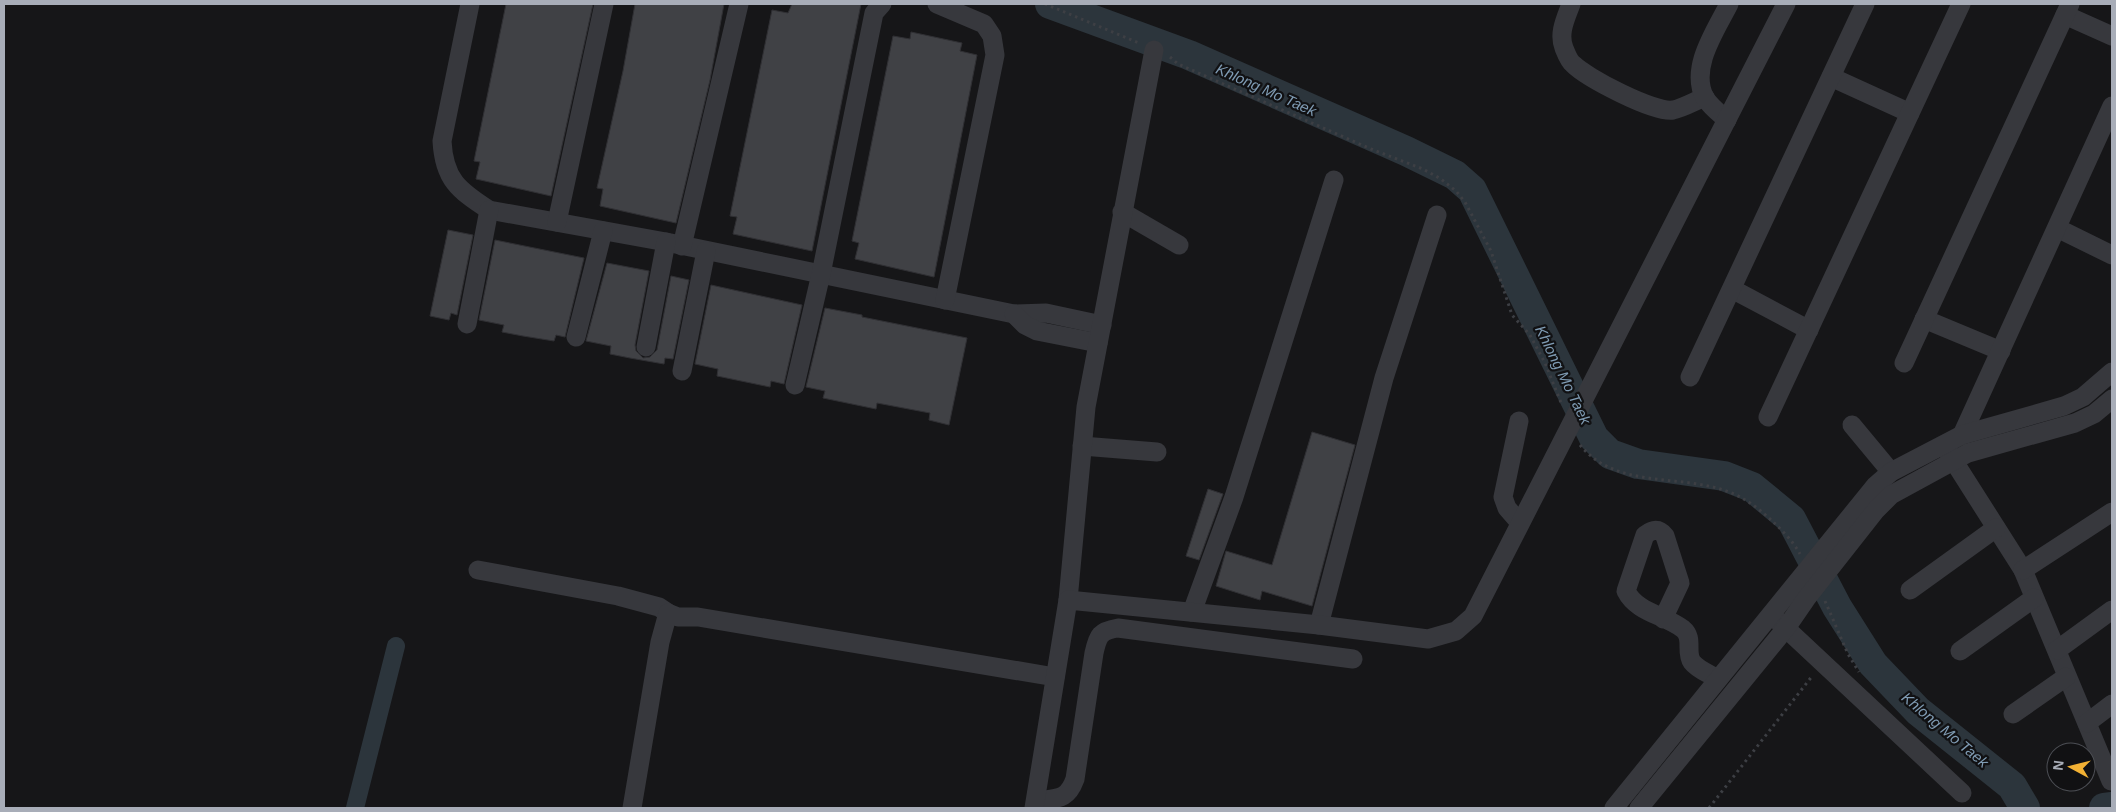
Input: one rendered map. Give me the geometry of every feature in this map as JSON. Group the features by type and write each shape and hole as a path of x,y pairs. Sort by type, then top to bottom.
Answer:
{"street":[{"path":"470,4 442,141 443,161 451,177 465,194 489,210 674,244 1014,314 1025,325 1037,331 1100,334"},
{"path":"557,222 604,4"},
{"path":"646,347 739,4"},
{"path":"795,385 821,274 874,13 882,4"},
{"path":"937,4 984,24 992,36 995,54 945,300"},
{"path":"1571,4 1561,36 1564,48 1572,64 1644,104 1663,110 1674,110 1705,96"},
{"path":"1727,120 1713,108 1705,96 1699,76 1704,55 1729,4"},
{"path":"1068,600 1318,625 1428,639 1456,631 1473,616 1786,4"},
{"path":"1690,377 1865,4"},
{"path":"1768,417 1910,113 1956,5"},
{"path":"1904,363 2068,10 2112,36"},
{"path":"1154,50 1086,408 1068,600 1035,804 1060,798 1070,791 1075,779 1094,653 1097,639 1105,630 1118,628 1353,659"},
{"path":"1831,77 1910,113"},
{"path":"1962,435 2057,228 2105,140 2112,106"},
{"path":"1192,612 1234,497 1334,180"},
{"path":"468,324 489,210"},
{"path":"1122,212 1179,245"},
{"path":"1318,625 1384,378 1437,215"},
{"path":"2057,228 2112,255"},
{"path":"576,337 603,231"},
{"path":"682,371 706,251"},
{"path":"1732,289 1808,330"},
{"path":"1924,318 2001,350"},
{"path":"1614,808 1875,486 1891,472 1962,435 2064,406 2083,397 2112,372"},
{"path":"1634,783 1645,801 1786,628 1814,597 1847,547 1890,495 1968,453 2075,423 2094,414 2112,399"},
{"path":"1519,421 1503,497 1507,508 1520,524"},
{"path":"1852,425 1891,472"},
{"path":"1942,445 1954,460 2023,570 2066,677 2111,781"},
{"path":"1082,446 1157,452"},
{"path":"2023,570 2112,512"},
{"path":"1910,590 1996,528"},
{"path":"478,570 618,596 659,606 668,613 678,617 708,619 1055,677"},
{"path":"1960,651 2034,598"},
{"path":"2056,650 2112,610"},
{"path":"632,808 660,642 668,613"},
{"path":"1771,614 1962,793"},
{"path":"1663,619 1683,630 1689,638 1690,660 1696,666 1718,679"},
{"path":"2014,714 2066,677"},
{"path":"2087,723 2112,704"}],"path":[{"path":"1045,4 1154,50 1178,64 1371,149 1423,169 1441,179 1456,191 1465,202 1492,251 1512,315 1530,335 1564,410"},
{"path":"1579,445 1589,456 1607,467 1633,477 1697,484 1730,492 1755,505 1778,526 1801,557"},
{"path":"1814,597 1860,674"},
{"path":"1709,808 1822,662"}],"building":[{"path":"506,4 593,4 551,196 476,179 480,162 474,161"},
{"path":"635,4 724,4 710,80 676,223 600,206 603,189 597,188 623,71"},
{"path":"792,4 861,4 812,251 733,234 737,217 730,216 772,10 788,13"},
{"path":"911,32 962,43 960,51 977,55 934,277 855,259 859,243 852,241 893,36 910,39"},
{"path":"448,230 473,235 457,315 451,313 449,320 430,316"},
{"path":"495,240 584,258 565,337 556,335 554,341 502,332 504,325 479,320"},
{"path":"607,263 649,271 635,345 636,351 643,358 650,357 657,350 671,276 689,280 673,359 665,358 664,364 610,354 611,346 586,341"},
{"path":"711,285 802,305 784,384 771,381 770,387 717,376 718,369 695,364"},
{"path":"825,308 967,338 949,425 929,420 930,413 877,403 876,409 823,398 825,391 806,387"},
{"path":"1312,432 1355,445 1312,606 1262,591 1260,600 1216,586 1226,551 1272,565"},
{"path":"1208,489 1223,494 1199,560 1186,556"}],"waterway":[{"name":"Khlong Mo Taek","path":"1050,4 1189,55 1406,151 1455,175 1472,190 1594,438 1610,454 1638,464 1724,476 1752,487 1791,519 1837,607 1873,664 1918,711 2012,786 2025,808"},
{"path":"355,808 396,646"},
{"path":"2104,808 2112,807"}]}
